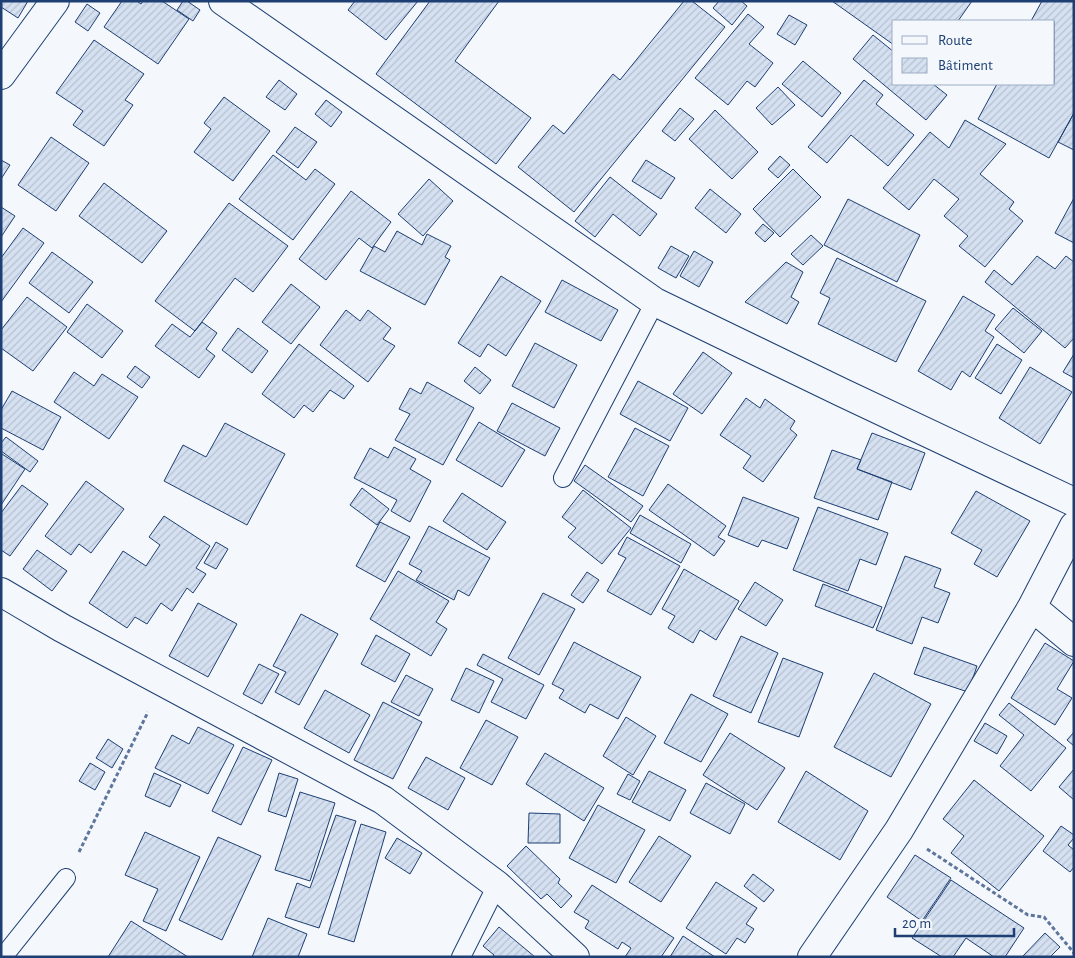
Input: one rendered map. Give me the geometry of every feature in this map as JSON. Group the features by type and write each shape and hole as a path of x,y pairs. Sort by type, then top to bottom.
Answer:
{"street":[{"path":"1,75 56,1"},
{"path":"223,1 655,302 1074,502"},
{"path":"812,957 899,830 1032,607 1074,526"},
{"path":"1,592 62,628 383,800 497,885 575,957"},
{"path":"1032,607 1074,642"}],"lane":[{"path":"563,478 655,302"},
{"path":"3,957 66,878"},
{"path":"461,957 497,885"}],"path":[{"path":"66,878 163,682"},
{"path":"899,830 1028,915 1044,917 1074,953"}],"building":[{"path":"1,1 28,1 18,18 1,7"},
{"path":"122,1 137,1 141,4 143,1 162,1 189,19 158,64 104,27"},
{"path":"183,1 187,1 200,10 193,21 177,10"},
{"path":"355,1 418,1 386,40 348,10"},
{"path":"430,1 499,1 455,61 531,118 496,164 376,74"},
{"path":"684,1 692,1 725,27 574,212 518,167 553,125 564,134 613,74 620,80"},
{"path":"719,1 741,1 747,6 732,25 713,8"},
{"path":"832,1 972,1 959,20 892,20 892,44"},
{"path":"1042,1 1074,1 1074,113 1049,158 978,119 996,85 1055,85 1055,20 1032,20"},
{"path":"87,4 100,13 88,31 75,22"},
{"path":"748,14 764,27 749,44 773,63 755,87 747,81 728,105 695,78"},
{"path":"789,15 807,25 795,45 777,34"},
{"path":"873,35 892,50 892,85 934,85 947,95 926,120 853,59"},
{"path":"94,40 144,74 125,100 133,105 104,146 73,125 83,111 56,93"},
{"path":"803,61 841,93 822,117 782,84"},
{"path":"279,80 297,94 285,110 266,97"},
{"path":"864,80 883,95 876,104 914,135 888,166 851,135 827,163 808,147"},
{"path":"778,87 795,105 772,125 756,108"},
{"path":"224,97 270,131 233,181 194,152 211,129 204,123"},
{"path":"326,100 342,112 331,127 315,114"},
{"path":"680,108 694,119 675,141 662,131"},
{"path":"715,110 758,152 732,179 689,139"},
{"path":"1074,113 1074,150 1058,142"},
{"path":"965,120 1006,144 980,174 1014,202 1009,209 1023,221 985,267 959,246 968,236 944,216 959,199 934,179 909,210 883,188 930,132 949,148"},
{"path":"295,127 317,142 298,168 276,152"},
{"path":"51,137 89,163 56,211 18,185"},
{"path":"273,155 306,180 315,169 335,184 293,240 239,199"},
{"path":"780,156 790,165 778,178 768,169"},
{"path":"1,160 10,165 1,179"},
{"path":"646,160 675,178 661,199 632,181"},
{"path":"793,169 821,197 780,237 753,209"},
{"path":"610,177 657,214 640,236 613,214 595,237 575,221"},
{"path":"429,179 453,201 423,236 398,214"},
{"path":"104,183 167,231 142,263 79,216"},
{"path":"710,189 741,214 726,233 695,208"},
{"path":"351,191 391,222 372,248 359,238 326,280 299,259"},
{"path":"1074,198 1074,243 1055,233"},
{"path":"848,199 920,235 897,282 824,245"},
{"path":"229,203 288,246 253,292 235,278 195,331 155,301"},
{"path":"1,207 15,216 1,237"},
{"path":"763,224 774,233 765,242 755,233"},
{"path":"23,228 44,243 1,302 1,258"},
{"path":"397,231 422,245 427,234 451,246 445,257 450,260 425,305 360,271 374,246 385,252"},
{"path":"811,235 823,246 803,265 791,254"},
{"path":"671,246 689,256 676,278 658,268"},
{"path":"694,251 713,262 699,287 680,276"},
{"path":"52,252 93,282 69,313 29,283"},
{"path":"1037,256 1055,269 1066,256 1074,262 1074,338 1065,348 985,282 994,270 1012,285"},
{"path":"837,258 926,301 896,362 818,324 830,298 820,293"},
{"path":"786,262 803,272 791,297 799,302 787,324 745,302"},
{"path":"501,276 541,301 506,356 488,344 480,357 458,343"},
{"path":"562,280 618,310 601,341 545,312"},
{"path":"291,284 320,307 291,344 262,322"},
{"path":"963,296 995,315 985,331 994,337 970,377 962,371 951,390 918,371"},
{"path":"27,297 67,327 33,371 1,348 1,330"},
{"path":"87,304 123,331 102,358 67,332"},
{"path":"1013,308 1042,331 1024,353 995,329"},
{"path":"346,310 360,321 368,310 391,328 383,339 395,346 368,382 320,345"},
{"path":"202,322 217,333 206,349 215,356 199,378 155,346 172,324 190,337"},
{"path":"238,328 268,351 252,373 222,350"},
{"path":"535,343 577,365 554,408 512,386"},
{"path":"299,344 354,386 344,399 330,390 313,412 304,405 294,418 262,394"},
{"path":"997,344 1022,360 1001,394 975,378"},
{"path":"703,352 732,373 702,414 673,394"},
{"path":"1074,354 1074,378 1063,372"},
{"path":"135,366 150,377 142,388 127,377"},
{"path":"475,367 491,380 480,394 464,381"},
{"path":"1030,367 1072,392 1040,444 999,418"},
{"path":"74,372 94,386 102,374 138,397 109,439 54,402"},
{"path":"638,381 688,408 670,441 620,414"},
{"path":"427,382 474,408 443,465 395,440 410,414 399,409 410,388 421,394"},
{"path":"12,391 61,417 43,450 1,428 1,410"},
{"path":"746,398 760,408 765,399 795,421 790,429 797,435 763,482 743,468 751,456 720,435"},
{"path":"512,403 560,428 545,456 497,431"},
{"path":"479,422 525,450 502,487 456,460"},
{"path":"225,423 285,454 247,525 164,481 183,445 206,457"},
{"path":"635,428 669,446 643,496 608,477"},
{"path":"872,433 925,453 911,490 857,469"},
{"path":"6,437 38,461 30,472 1,451 1,443"},
{"path":"394,447 416,459 410,469 431,481 410,522 391,511 397,500 354,478 370,448 388,458"},
{"path":"832,450 861,460 857,469 892,482 878,520 814,498"},
{"path":"1,455 25,469 1,505"},
{"path":"585,465 643,506 631,522 574,481"},
{"path":"86,481 124,509 91,553 79,544 71,555 45,536"},
{"path":"668,484 726,526 718,537 725,541 714,556 649,510"},
{"path":"22,485 48,504 10,556 1,550 1,513"},
{"path":"362,488 389,509 377,525 350,505"},
{"path":"583,490 631,528 602,564 568,537 576,528 562,517"},
{"path":"976,491 1030,521 997,577 974,564 982,550 951,533"},
{"path":"462,493 506,522 487,550 443,521"},
{"path":"743,497 799,518 787,549 762,540 758,547 728,535"},
{"path":"818,507 888,533 876,565 860,559 848,591 793,570"},
{"path":"640,515 691,544 681,563 630,533"},
{"path":"164,516 210,546 196,568 206,574 193,593 187,588 172,611 161,603 147,624 135,617 127,628 89,603 123,551 146,566 160,545 149,537"},
{"path":"380,522 410,537 385,582 356,566"},
{"path":"429,526 490,558 469,596 458,590 454,600 416,580 422,571 409,564"},
{"path":"627,537 680,566 651,615 607,591 626,558 618,554"},
{"path":"216,542 228,549 216,569 204,563"},
{"path":"37,550 67,571 52,591 23,569"},
{"path":"905,556 941,569 934,587 950,593 938,623 922,617 912,644 876,630"},
{"path":"684,569 739,601 716,640 700,630 693,643 668,628 675,616 662,609"},
{"path":"398,571 449,601 436,622 447,629 431,656 370,619"},
{"path":"587,572 599,580 583,603 571,595"},
{"path":"755,582 783,600 766,626 738,609"},
{"path":"823,584 882,607 873,628 815,606"},
{"path":"543,593 575,609 539,675 508,658"},
{"path":"198,603 237,624 208,677 169,656"},
{"path":"301,614 338,634 299,705 275,692 286,672 273,666"},
{"path":"376,635 410,654 395,682 361,664"},
{"path":"741,636 778,653 751,713 713,696"},
{"path":"574,642 641,677 618,719 590,704 585,713 559,698 564,690 552,684"},
{"path":"1045,643 1074,661 1057,689 1072,698 1055,725 1011,698"},
{"path":"924,647 977,666 968,692 914,674"},
{"path":"483,654 544,685 526,719 491,702 503,679 477,665"},
{"path":"783,658 823,673 799,737 758,722"},
{"path":"259,664 279,674 262,704 243,694"},
{"path":"466,668 494,681 479,713 451,700"},
{"path":"874,673 931,704 891,777 834,747"},
{"path":"406,675 433,689 419,716 391,702"},
{"path":"325,690 370,715 349,753 304,728"},
{"path":"691,694 728,714 701,762 664,743"},
{"path":"383,702 422,722 393,779 354,760"},
{"path":"1009,703 1066,748 1031,791 1000,766 1024,735 999,715"},
{"path":"626,717 656,736 633,775 603,756"},
{"path":"486,720 518,737 492,785 460,768"},
{"path":"985,723 1007,736 997,754 974,741"},
{"path":"198,727 234,745 208,794 155,768 172,735 189,744"},
{"path":"1074,732 1074,746 1067,740"},
{"path":"730,733 785,768 757,810 703,775"},
{"path":"108,739 123,749 112,768 96,758"},
{"path":"243,747 272,760 241,825 212,811"},
{"path":"545,753 604,788 584,821 526,784"},
{"path":"426,757 465,778 448,810 408,788"},
{"path":"90,763 105,772 95,790 79,781"},
{"path":"1074,769 1074,800 1059,787"},
{"path":"649,771 686,790 670,821 632,802"},
{"path":"806,771 868,811 840,860 778,822"},
{"path":"154,773 181,785 170,807 145,796"},
{"path":"279,773 298,779 286,817 268,811"},
{"path":"628,774 640,781 630,800 617,794"},
{"path":"974,780 1044,836 999,891 951,853 964,836 943,819"},
{"path":"706,783 745,804 730,834 690,813"},
{"path":"300,792 335,803 310,881 275,870"},
{"path":"598,805 645,830 616,883 569,858"},
{"path":"529,813 560,814 560,843 528,843"},
{"path":"336,815 356,821 319,928 285,917 297,883 310,888"},
{"path":"361,824 386,832 354,942 328,934"},
{"path":"1061,826 1074,835 1074,838 1068,845 1074,850 1074,867 1070,872 1043,851"},
{"path":"145,832 200,857 166,931 143,921 158,889 125,875"},
{"path":"659,836 691,856 661,902 629,882"},
{"path":"218,837 261,856 222,940 179,920"},
{"path":"397,838 422,853 410,874 385,858"},
{"path":"526,846 560,879 558,883 572,896 561,908 547,894 541,899 507,866"},
{"path":"915,855 951,878 922,921 887,897"},
{"path":"753,874 774,890 764,902 744,886"},
{"path":"951,880 1024,928 1005,957 994,957 966,938 953,957 942,957 912,938"},
{"path":"716,882 757,908 746,924 754,929 745,943 737,938 726,954 686,928"},
{"path":"592,885 674,938 661,957 625,957 631,948 622,942 618,949 585,928 589,921 574,912"},
{"path":"268,918 307,934 298,957 252,957"},
{"path":"131,921 188,957 108,957"},
{"path":"499,927 535,957 493,957 494,955 483,946"},
{"path":"1045,933 1060,947 1050,957 1022,957"},
{"path":"683,936 715,957 670,957"}]}
